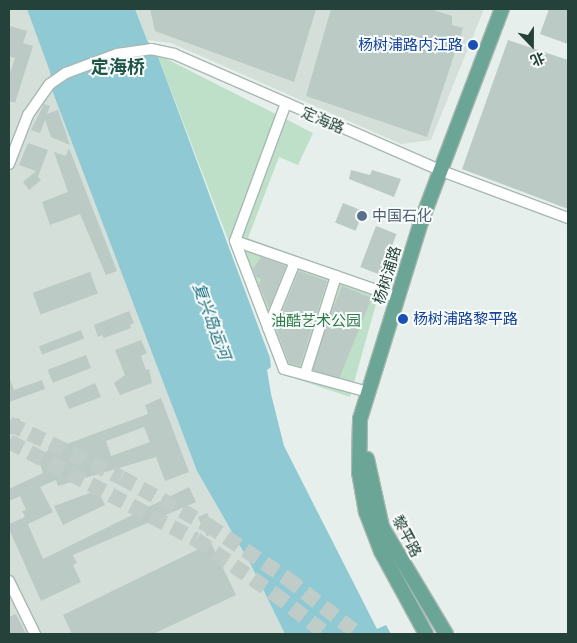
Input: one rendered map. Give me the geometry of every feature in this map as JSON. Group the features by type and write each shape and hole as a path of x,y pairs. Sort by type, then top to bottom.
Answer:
{"main road":[{"name":"杨树浦路","path":"360,419 397,297 440,170 502,9"},
{"name":"黎平路","path":"360,419 361,445 358,453 362,493 372,531 426,634"},
{"name":"黎平路","path":"361,445 366,452 372,494 382,527 446,634"}],"street":[{"name":"定海路","path":"9,164 28,114 44,90 77,68 139,49 174,54 440,170 568,218"},
{"path":"286,103 235,241 284,368 368,392"},
{"path":"235,241 397,297"},
{"path":"268,328 295,262"},
{"path":"305,374 336,276"},
{"path":"9,581 35,634"}],"shaded area":[{"path":"9,9 27,9 50,72 53,93 197,471 251,565 285,634 9,634"},
{"path":"135,9 484,9 431,140 401,144 171,43 147,40"}],"green space":[{"name":"油酷艺术公园","path":"157,54 313,133 298,165 279,157 248,238 381,286 350,397 279,373"}],"water":[{"name":"复兴岛运河","path":"27,9 135,9 147,40 157,54 270,358 271,367 267,370 284,446 377,629 386,625 391,634 285,634 251,565 197,471 53,93 50,72"}],"building":[{"path":"150,9 316,9 294,82 155,31"},
{"path":"331,9 431,9 452,16 452,25 463,28 427,137 306,96"},
{"path":"549,9 568,9 568,44 540,34"},
{"path":"10,26 27,31 23,43 33,46 15,103 9,101 9,76 15,58 9,56"},
{"path":"508,40 568,60 568,209 462,169"},
{"path":"44,104 50,106 47,114 58,110 70,145 51,137 45,120 40,133 31,130"},
{"path":"28,143 48,150 38,177 41,180 29,190 23,182 36,171 19,165"},
{"path":"69,148 117,271 106,275 80,214 50,225 42,202 68,192 54,152 66,156"},
{"path":"351,170 370,175 372,170 401,179 394,197 349,179"},
{"path":"343,203 363,211 356,231 335,222"},
{"path":"376,226 397,234 381,275 360,267"},
{"path":"261,257 286,266 269,308 259,285 261,279 256,277 253,269"},
{"path":"299,271 327,281 300,366 289,363 276,328"},
{"path":"90,272 98,294 41,314 33,293"},
{"path":"342,286 372,298 338,381 309,369"},
{"path":"129,311 134,323 130,325 131,328 104,338 102,335 98,337 94,325"},
{"path":"81,330 84,338 42,355 39,346"},
{"path":"141,340 147,353 141,356 146,370 149,369 152,383 120,395 114,383 125,375 115,350"},
{"path":"86,355 91,368 53,383 48,370"},
{"path":"9,377 14,390 42,380 45,389 9,402"},
{"path":"95,383 101,397 69,409 64,397"},
{"path":"161,398 189,472 165,481 156,457 58,486 56,480 40,487 53,512 28,524 43,559 189,487 196,502 73,555 77,563 73,565 81,582 41,601 9,529 9,524 25,517 22,511 26,510 20,496 9,501 9,489 43,473 37,455 148,414 145,405","holes":["144,427 150,442 111,456 106,441"]},
{"path":"19,418 23,430 9,435 9,421"},
{"path":"98,490 105,505 63,525 54,506"},
{"path":"207,513 216,532 207,536 198,517"},
{"path":"211,543 236,595 153,634 72,634 63,615"},
{"path":"16,614 26,634 9,634 9,617"}],"tunnel":[{"path":"9,423 121,477 207,524 287,578 359,634"},
{"path":"9,441 196,539 274,593 327,634"}],"place":[{"name":"杨树浦路内江路","path":"473,45"},
{"name":"中国石化","path":"362,216"},
{"name":"杨树浦路黎平路","path":"403,319"}],"district":[{"name":"定海桥","path":"118,67"}]}
